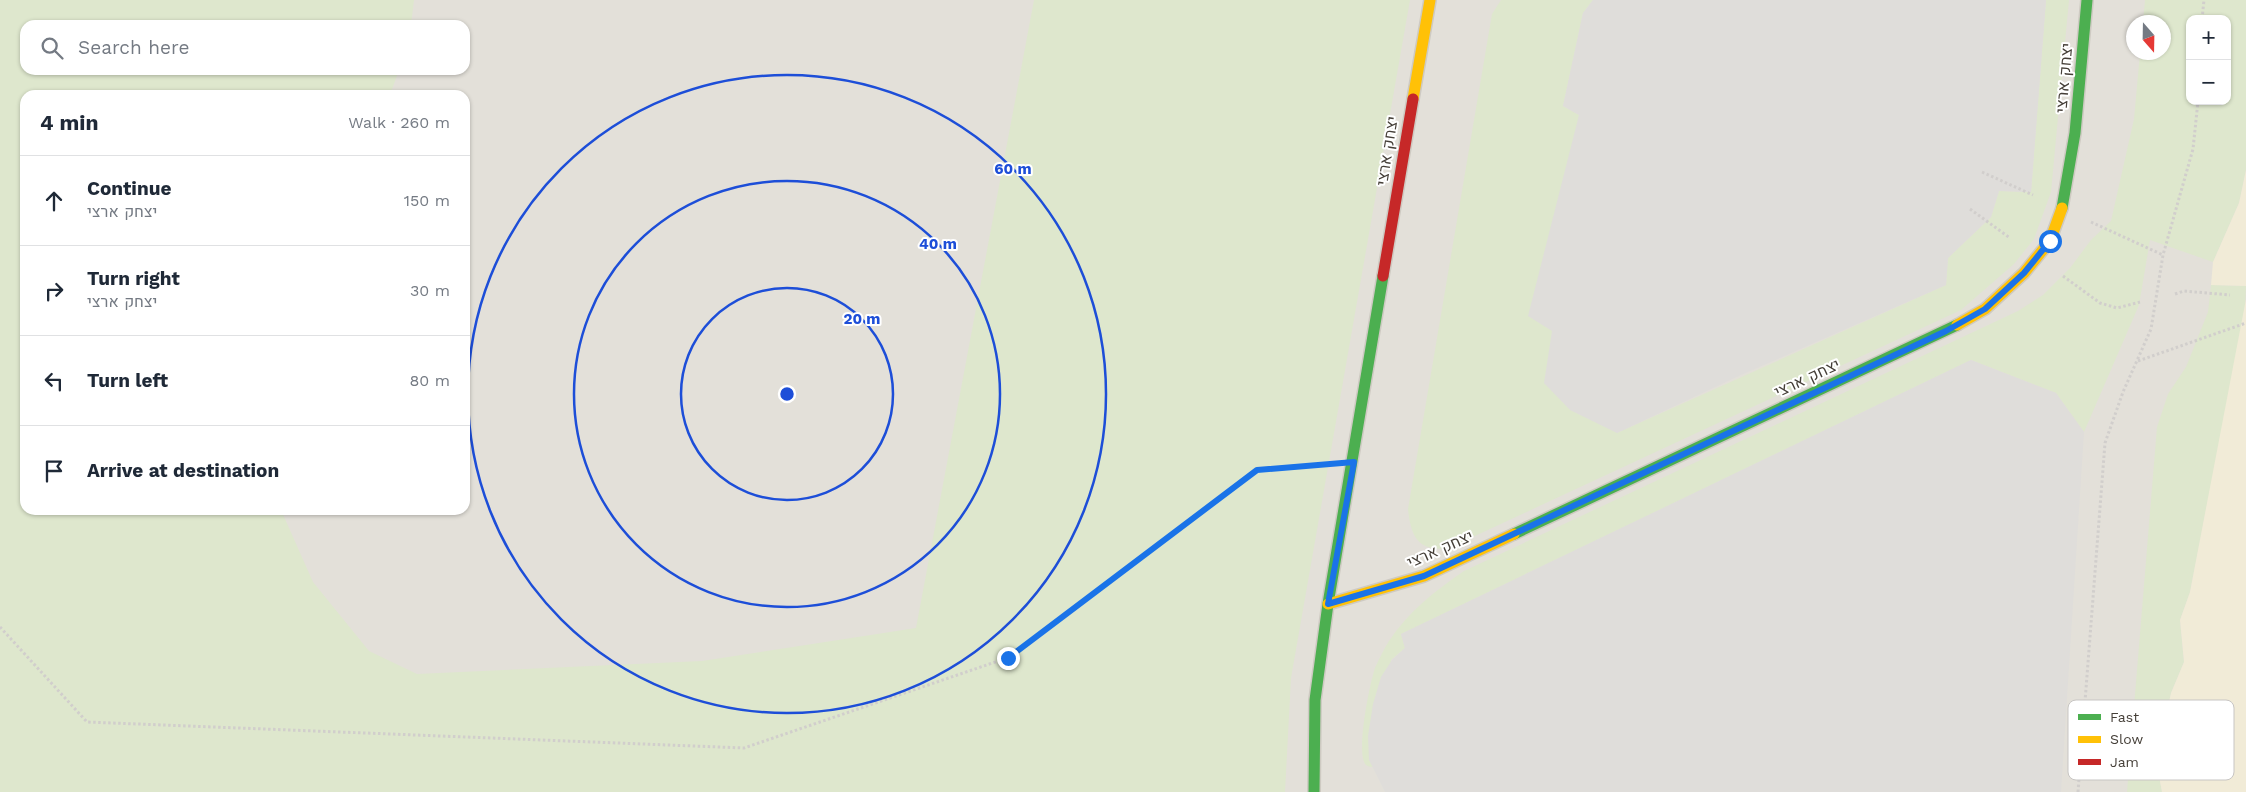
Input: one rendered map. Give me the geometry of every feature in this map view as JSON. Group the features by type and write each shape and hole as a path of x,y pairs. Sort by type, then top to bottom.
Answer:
{"street":[{"name":"יצחק ארצי","path":"1314,792 1315,700 1328,604 1354,462 1417,67 1430,0"},
{"name":"יצחק ארצי","path":"1328,604 1424,576 1946,331 1985,309 2024,273 2050,241 2062,209 2075,134 2087,0"}],"path":[{"path":"2202,15 2204,0"},
{"path":"2085,700 2105,443 2123,392 2151,329 2163,255 2193,149 2198,105"},
{"path":"1970,209 2013,240"},
{"path":"2057,271 2100,303 2117,308 2140,302"},
{"path":"2175,294 2184,291 2230,295"},
{"path":"2138,361 2246,323"},
{"path":"0,627 87,722 744,748 1008,658 1257,470 1354,462"}],"shaded area":[{"path":"0,0 2246,0 2246,792 0,792"},
{"path":"1593,0 2046,0 2031,192 1999,191 1991,217 1948,258 1946,285 1741,375 1617,433 1570,410 1544,383 1552,331 1528,316 1579,115 1563,106 1583,13"},
{"path":"1971,360 2056,393 2084,432 2061,792 1385,792 1369,760 1368,736 1373,704 1381,677 1392,660 1405,648 1401,634"}],"green space":[{"path":"0,0 414,0 412,20 20,20 20,75 397,75 392,90 20,90 20,515 283,515 313,582 369,651 417,674 702,661 916,628 1034,0 1410,0 1291,678 1285,792 0,792"},
{"path":"1501,0 1593,0 1583,13 1563,106 1579,115 1552,331 1617,433 1946,285 1948,258 1991,217 1999,191 2031,192 2046,0 2069,0 2051,192 2034,239 2014,264 1961,310 1449,548 1438,549 1423,545 1414,535 1408,509 1492,14"},
{"path":"2145,0 2246,0 2246,170 2239,203 2213,262 2150,240 2139,305 2084,432 2056,393 1971,360 1401,634 1405,648 1391,660 1381,767 1366,765 1363,759 1362,748 1364,718 1375,668 1397,630 1423,602 1464,571 2018,311 2043,295 2070,268 2091,240 2111,221 2134,119 2139,60 2171,60 2171,15 2144,15"},
{"path":"2211,285 2246,286 2245,311 2190,592 2180,620 2184,662 2169,700 2135,700 2157,427 2168,394 2186,367 2208,312"},
{"path":"2128,780 2160,780 2162,792 2127,792"}],"sand":[{"path":"2246,170 2246,286 2211,285 2213,262 2239,203"},
{"path":"2246,299 2246,792 2162,792 2160,780 2234,780 2234,700 2169,700 2184,662 2180,620 2190,592"}],"traffic: fast":[{"path":"2062,208 2075,133 2087,0"},
{"path":"1314,792 1315,700 1328,604 1383,276"},
{"path":"1514,534 1957,325"}],"traffic: slow":[{"path":"1413,99 1430,0"},
{"path":"1957,325 1985,309 2024,273 2050,241 2062,208"},
{"path":"1328,604 1424,576 1514,534"}],"traffic: jam":[{"path":"1383,276 1413,99"}],"route":[{"path":"1008,658 1257,470 1354,462 1328,604 1424,576 1946,331 1985,309 2024,273 2050,241"}]}
